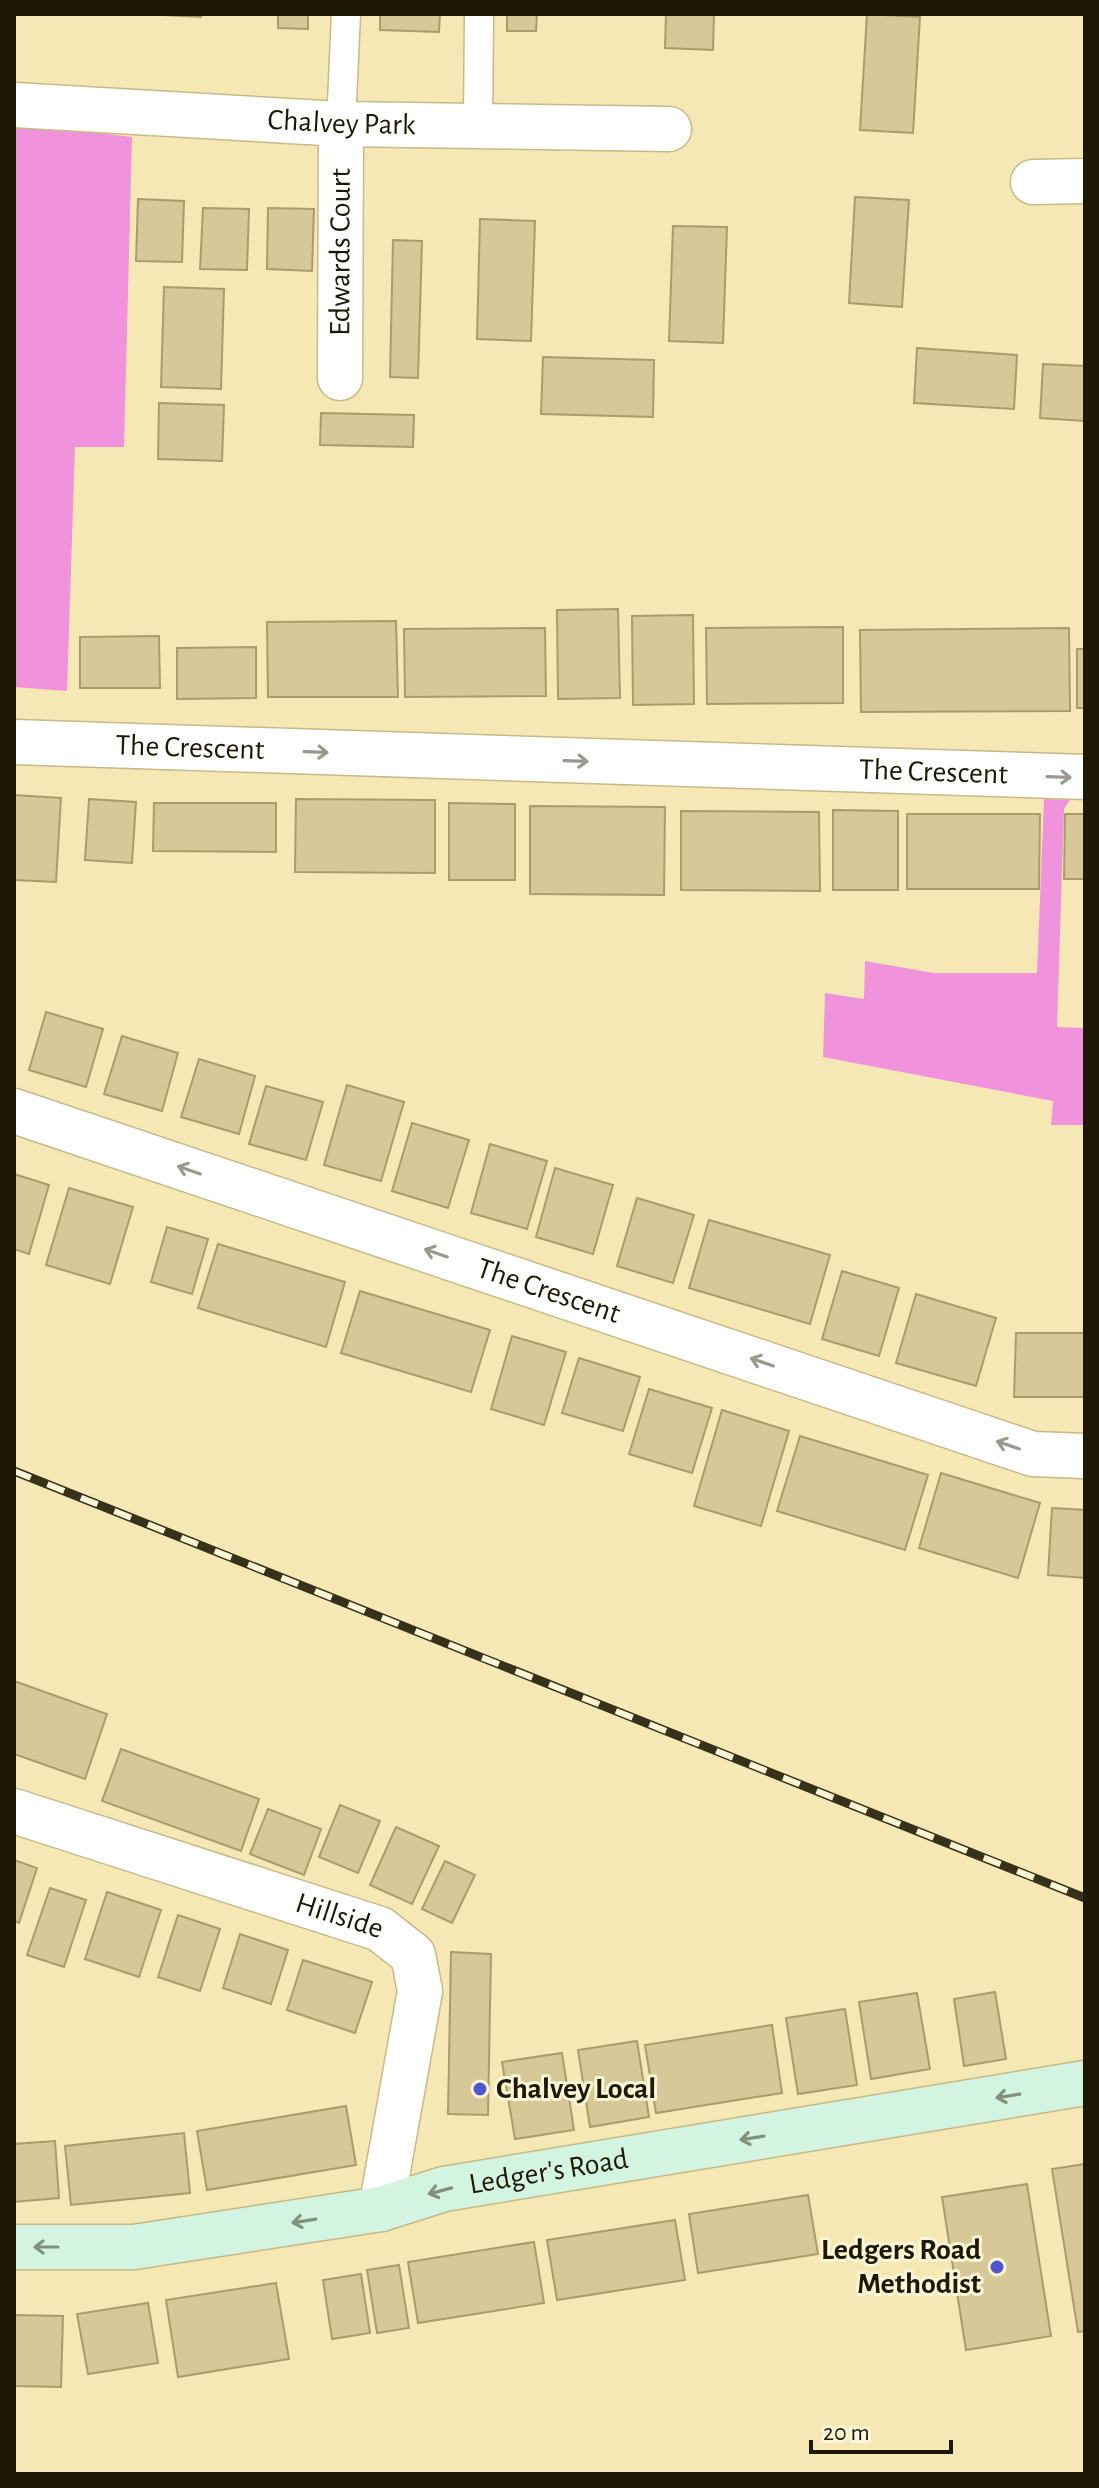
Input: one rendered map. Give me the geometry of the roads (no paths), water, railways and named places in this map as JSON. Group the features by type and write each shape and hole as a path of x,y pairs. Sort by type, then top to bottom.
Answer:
{"main road":[{"name":"Ledger's Road","path":"14,2247 134,2247 381,2209 444,2189 1085,2083"}],"street":[{"name":"Chalvey Park","path":"14,105 341,124 669,129"},
{"name":"Edwards Court","path":"340,378 341,124"},
{"path":"1033,182 1085,181"},
{"name":"The Crescent","path":"14,742 1085,777"},
{"name":"The Crescent","path":"14,1111 1033,1454 1085,1456"},
{"name":"Hillside","path":"14,1811 380,1929 413,1955 420,1991 381,2209"}],"lane":[{"path":"341,124 346,14"},
{"path":"478,126 479,14"}],"railway":[{"path":"14,1471 1085,1898"}],"place":[{"name":"Chalvey Local","path":"480,2089"},
{"name":"Ledgers Road Methodist","path":"997,2267"}]}
